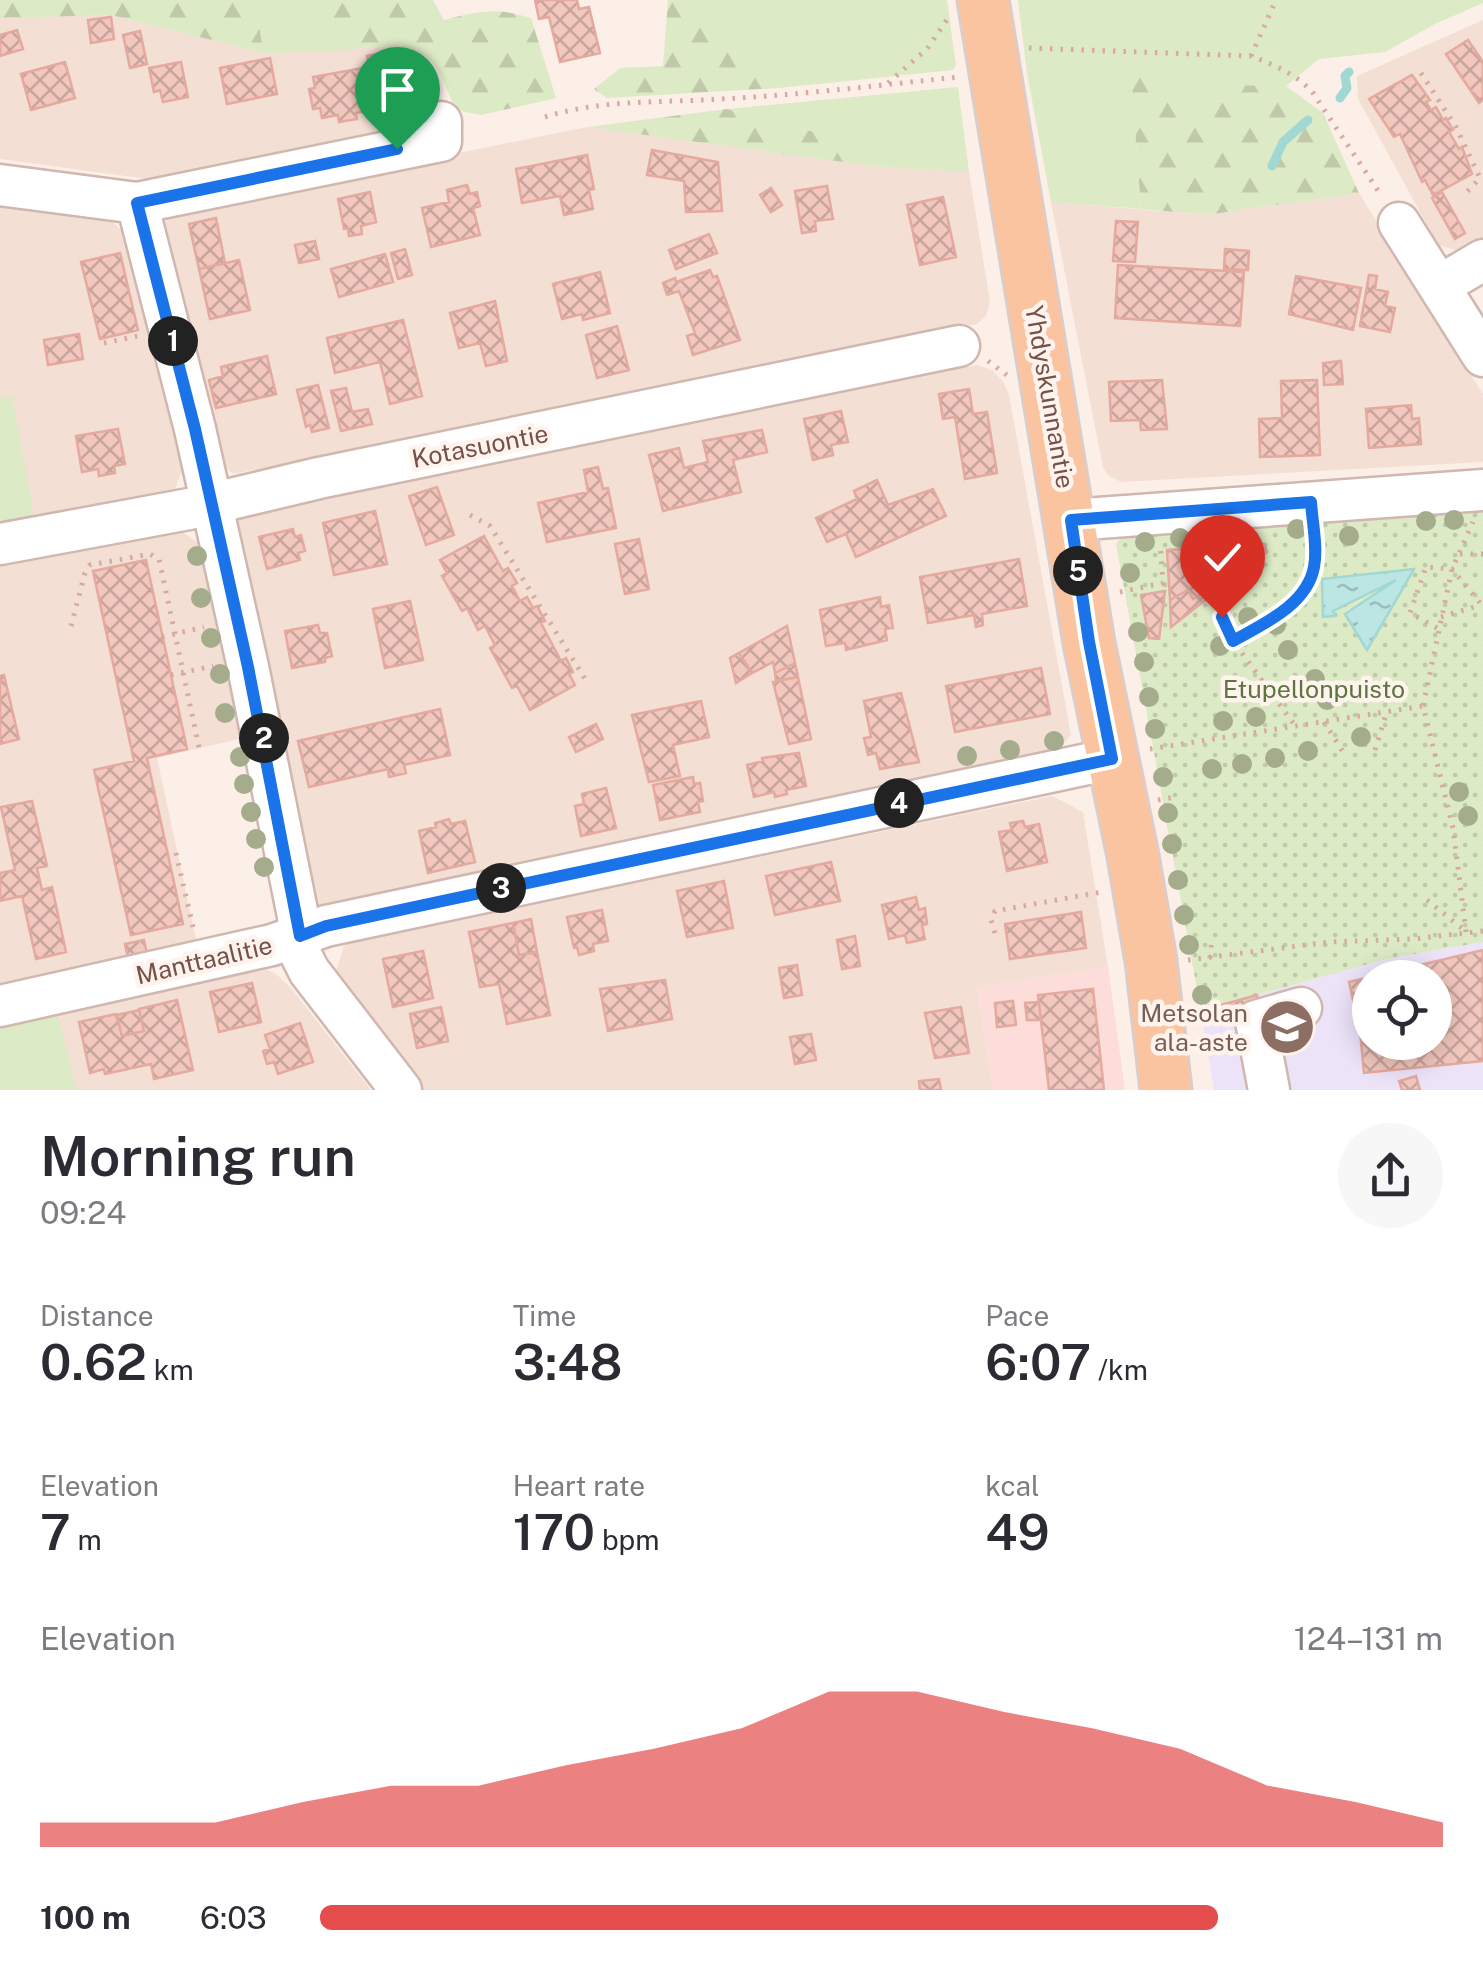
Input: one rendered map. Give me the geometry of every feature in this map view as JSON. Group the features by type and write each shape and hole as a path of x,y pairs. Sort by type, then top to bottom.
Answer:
{"main road":[{"name":"Yhdyskunnantie","path":"967,7 1071,520 1089,642 1126,755 1125,812 1145,926 1166,1090"}],"street":[{"path":"0,185 137,203 441,141 441,122"},
{"path":"137,203 195,429 263,734 301,954 309,971 401,1090"},
{"path":"1400,223 1483,356"},
{"path":"1439,286 1483,260"},
{"name":"Kotasuontie","path":"0,544 210,504 959,346"},
{"path":"1071,520 1311,502 1481,500"},
{"name":"Manttaalitie","path":"0,1006 272,946 326,926 1126,755"},
{"path":"1269,1090 1256,1021 1301,1008"}],"path":[{"path":"1252,56 1276,0"},
{"path":"886,84 967,7"},
{"path":"1012,48 1252,56 1300,79 1313,92 1400,223"},
{"path":"1421,72 1456,127 1480,178 1467,192"},
{"path":"545,117 618,103 722,99 972,75"},
{"path":"959,346 1009,377"},
{"path":"1466,932 1453,828 1423,706 1452,568 1481,500"},
{"path":"1233,641 1284,612 1314,568 1311,502"},
{"path":"1112,594 1163,583 1158,513"},
{"path":"470,515 490,526 588,682"},
{"path":"71,626 90,565 150,554 159,560 200,752"},
{"path":"1460,554 1483,554"},
{"path":"1437,628 1410,613 1426,567 1452,568 1482,605 1441,617"},
{"path":"1222,617 1233,641 1296,726"},
{"path":"162,637 218,624"},
{"path":"171,675 226,663"},
{"path":"1126,755 1423,706"},
{"path":"1375,750 1386,711"},
{"path":"1324,722 1345,755"},
{"path":"176,853 194,927"},
{"path":"994,933 991,920 995,911 1108,890"},
{"path":"1427,900 1466,932"},
{"path":"1176,961 1330,942 1483,931"},
{"path":"1210,958 1212,938"}],"shaded area":[{"path":"111,15 264,53 394,46 411,129 155,180 0,159 0,17"},
{"path":"1483,20 1483,244 1466,253 1438,245 1358,99 1357,76"},
{"path":"587,127 880,167 969,172 990,302 986,316 977,324 234,474 216,463 159,223 168,212"},
{"path":"1359,193 1483,394 1483,462 1121,482 1109,476 1103,468 1051,202 1207,215"},
{"path":"0,204 99,217 115,224 126,235 183,468 174,491 0,523"},
{"path":"977,365 992,370 1009,395 1071,735 1057,751 323,908 314,901 231,533 243,513"},
{"path":"181,531 200,544 244,738 157,758 197,944 0,986 0,564"},
{"path":"1052,796 1083,812 1108,967 977,987 993,1090 414,1090 333,981 344,946 357,941"},
{"name":"Metsolan ala-aste","path":"1483,942 1483,1090 1214,1090 1201,1011 1352,969 1352,1060 1452,1060 1452,960 1382,960"},
{"path":"1108,967 1125,1090 993,1090 977,987"},
{"path":"241,969 266,969 276,974 371,1090 0,1090 0,1022"}],"green space":[{"path":"0,0 254,0 264,53 111,15 0,18"},
{"path":"254,0 329,0 337,51 264,53"},
{"path":"329,0 433,0 444,20 488,12 531,18 556,98 481,115 456,110 435,66 415,51 390,46 337,51"},
{"path":"668,0 685,0 728,49 779,88 607,98 594,89 620,68 663,66"},
{"path":"685,0 947,0 956,66 953,70 779,88 728,49"},
{"path":"1018,0 1483,3 1385,52 1319,59 1286,86 1222,85 1201,129 1153,62 1131,74 1141,209 1051,202"},
{"path":"1153,62 1201,129 1222,85 1286,86 1323,113 1359,193 1207,215 1141,209 1131,74"},
{"path":"958,87 969,172 880,167 844,140 727,109"},
{"path":"727,109 844,140 880,167 587,127"},
{"path":"12,396 34,516 0,523 0,398"},
{"name":"Etupellonpuisto","path":"1483,507 1483,942 1382,960 1352,960 1352,969 1201,1011 1116,544 1126,531"},
{"path":"57,1010 76,1090 0,1090 0,1022"}],"water":[{"path":"1414,569 1367,650 1345,614 1396,580 1333,611 1335,616 1323,617 1322,579"}],"building":[{"path":"535,0 577,0 579,9 589,7 600,53 560,62 549,17 539,19"},
{"path":"111,17 114,39 91,43 88,20"},
{"path":"17,30 23,49 0,56 0,35"},
{"path":"140,31 147,64 130,68 123,35"},
{"path":"1468,40 1483,62 1483,100 1479,103 1446,54"},
{"path":"393,51 400,87 374,92 367,56"},
{"path":"270,58 277,94 227,104 220,68"},
{"path":"65,62 75,98 31,110 21,74"},
{"path":"181,62 188,97 163,102 160,90 154,92 149,68"},
{"path":"363,68 371,110 356,113 357,119 339,122 338,115 322,118 320,108 313,109 309,89 315,88 313,77"},
{"path":"1412,75 1430,100 1426,102 1431,110 1436,107 1443,120 1446,118 1453,130 1449,132 1459,149 1462,147 1472,174 1433,195 1425,180 1422,182 1400,134 1394,137 1369,99"},
{"path":"652,150 718,162 722,211 686,212 684,181 647,175"},
{"path":"587,155 594,189 589,190 593,209 564,215 560,196 522,203 516,169"},
{"path":"467,185 470,194 477,192 480,206 473,208 480,235 431,247 422,208 449,202 447,190"},
{"path":"827,186 833,219 815,221 816,231 802,233 795,191"},
{"path":"771,188 782,205 771,212 760,195"},
{"path":"370,192 376,222 361,226 362,234 349,236 338,199"},
{"path":"1442,192 1465,233 1455,239 1432,198"},
{"path":"943,197 956,257 920,265 907,205"},
{"path":"216,218 225,263 199,269 189,224"},
{"path":"1116,221 1138,222 1135,262 1113,261"},
{"path":"709,234 717,253 676,269 669,250"},
{"path":"315,241 319,259 299,263 295,245"},
{"path":"405,249 412,275 398,279 391,253"},
{"path":"1225,249 1249,251 1248,270 1224,269"},
{"path":"120,253 138,330 100,339 81,262"},
{"path":"385,254 393,282 339,297 331,269"},
{"path":"239,260 250,310 210,319 199,269"},
{"path":"1118,265 1244,272 1240,326 1115,318"},
{"path":"710,270 713,277 717,276 740,340 693,355 687,336 695,333 679,291 667,295 663,283"},
{"path":"600,272 610,313 583,320 582,314 562,319 553,284"},
{"path":"1369,275 1377,276 1375,289 1388,292 1385,306 1395,308 1390,332 1360,326"},
{"path":"1296,276 1361,288 1353,330 1289,314"},
{"path":"495,301 507,361 486,366 480,343 459,348 450,313"},
{"path":"403,320 422,396 390,404 380,362 335,373 327,338"},
{"path":"617,326 629,370 597,378 586,335"},
{"path":"79,334 83,359 48,365 44,340"},
{"path":"267,356 276,394 216,408 209,380 223,376 221,367"},
{"path":"1341,361 1343,384 1324,385 1323,363"},
{"path":"1162,380 1167,429 1141,430 1140,420 1111,421 1109,382"},
{"path":"1317,380 1320,455 1260,457 1259,419 1282,418 1281,381"},
{"path":"318,385 329,428 312,432 310,425 306,427 297,390"},
{"path":"346,388 352,412 368,409 372,424 341,431 331,391"},
{"path":"969,389 973,414 987,412 997,473 965,479 955,417 943,419 939,394"},
{"path":"1411,405 1412,419 1419,418 1421,444 1369,448 1366,409"},
{"path":"841,411 848,442 831,445 833,455 813,460 804,419"},
{"path":"118,429 125,464 114,466 115,473 99,476 98,469 82,472 76,436"},
{"path":"762,430 767,452 733,460 741,492 663,511 649,455 679,448 684,468 708,462 703,441"},
{"path":"598,467 603,489 608,488 616,528 547,542 538,503 588,492 584,470"},
{"path":"877,480 888,505 933,489 946,516 856,557 846,534 827,542 816,518 857,499 854,491"},
{"path":"437,487 454,535 426,545 409,496"},
{"path":"375,511 387,564 334,575 323,523"},
{"path":"293,529 295,537 301,535 305,551 298,553 300,560 267,569 259,537"},
{"path":"484,536 503,571 508,568 517,583 512,586 520,601 527,597 533,608 537,606 545,621 541,623 561,661 566,658 573,672 569,674 575,685 530,710 517,686 512,688 490,648 495,645 485,626 478,630 467,608 462,611 442,576 447,573 440,560"},
{"path":"639,539 649,589 625,594 615,544"},
{"path":"1264,544 1266,549 1202,587 1205,592 1193,599 1188,590 1170,600 1167,550"},
{"path":"1266,549 1171,627 1170,600 1188,590 1193,599 1205,592 1202,587"},
{"path":"1019,559 1027,606 982,614 983,625 976,627 974,615 928,623 920,577"},
{"path":"146,560 187,749 147,758 183,924 131,935 94,770 134,761 93,571"},
{"path":"1165,591 1159,639 1149,638 1141,595"},
{"path":"880,597 881,607 889,605 893,628 885,629 887,640 846,650 845,643 826,646 820,610"},
{"path":"410,601 423,660 385,668 373,609"},
{"path":"318,625 320,633 327,633 332,656 325,658 325,662 292,668 285,631"},
{"path":"787,626 795,663 775,673 773,662 752,673 739,653"},
{"path":"739,653 752,673 736,683 730,658"},
{"path":"795,663 798,677 776,681 775,673"},
{"path":"1041,668 1050,714 955,732 946,686"},
{"path":"4,675 19,739 0,744 0,676"},
{"path":"798,677 811,739 789,744 773,682"},
{"path":"901,693 919,762 880,769 876,753 868,755 864,738 871,737 864,701"},
{"path":"701,701 709,737 673,745 680,776 649,782 632,715"},
{"path":"440,709 450,755 404,765 406,773 389,777 388,769 309,787 298,741"},
{"path":"596,724 603,739 576,752 569,737"},
{"path":"799,753 806,786 775,797 774,792 754,797 747,765 763,761 762,758"},
{"path":"693,777 694,784 700,783 700,812 660,820 653,785"},
{"path":"606,788 616,828 581,836 575,806 584,804 582,794"},
{"path":"32,801 47,866 37,868 42,890 52,887 66,952 36,959 22,896 0,901 0,873 15,870 1,807"},
{"path":"449,819 451,824 465,821 475,862 428,873 419,831"},
{"path":"1023,821 1025,827 1039,824 1047,862 1007,871 999,832 1012,830 1010,823"},
{"path":"831,862 840,901 775,915 766,876"},
{"path":"724,881 733,928 687,937 677,891"},
{"path":"916,897 919,910 925,908 925,939 907,943 905,935 889,939 882,905"},
{"path":"602,910 608,941 593,944 594,951 579,955 567,917"},
{"path":"1081,912 1086,948 1010,959 1005,924"},
{"path":"531,919 537,952 519,955 513,923"},
{"path":"513,923 519,955 537,952 550,1015 507,1024 499,984 480,987 469,932"},
{"path":"855,936 860,966 842,969 837,940"},
{"path":"144,940 147,954 128,958 125,944"},
{"path":"1483,950 1483,1061 1364,1073 1363,1060 1452,1060 1452,960 1441,960"},
{"path":"423,951 433,998 393,1007 383,959"},
{"path":"797,965 802,995 784,998 779,968"},
{"path":"665,980 672,1019 608,1031 600,989"},
{"path":"252,983 261,1022 219,1032 210,992"},
{"path":"1093,989 1104,1090 1049,1090 1038,995"},
{"path":"1257,995 1262,1014 1222,1025 1218,1006"},
{"path":"177,1000 193,1070 154,1079 151,1064 105,1074 104,1069 90,1073 79,1022 116,1014 122,1036 144,1031 139,1009"},
{"path":"1013,1001 1016,1025 997,1027 995,1003"},
{"path":"1039,1002 1041,1020 1027,1020 1025,1003"},
{"path":"441,1007 448,1041 417,1048 410,1014"},
{"path":"961,1007 969,1053 935,1058 925,1013"},
{"path":"139,1010 144,1031 122,1036 117,1015"},
{"path":"300,1023 313,1062 278,1074 274,1062 267,1064 263,1051 270,1049 265,1035"},
{"path":"811,1034 816,1060 795,1064 790,1037"},
{"path":"1416,1076 1420,1090 1402,1090 1399,1081"},
{"path":"939,1079 941,1090 920,1090 919,1081"}],"waterway":[{"path":"1340,98 1347,88 1345,76 1349,72"},
{"path":"1272,166 1283,142 1308,120"}],"place":[{"name":"Metsolan ala-aste","path":"1287,1027"}],"route":[{"path":"397,149 137,203 195,429 263,734 300,936 326,926 1112,759 1071,520 1311,502 1314,568 1302,589 1284,612 1233,641 1222,617"}]}
